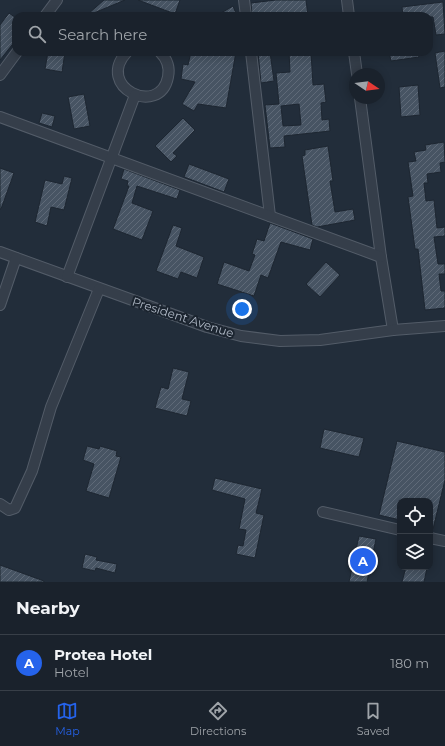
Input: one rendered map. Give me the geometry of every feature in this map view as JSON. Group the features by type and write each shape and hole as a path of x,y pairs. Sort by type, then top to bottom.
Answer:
{"street":[{"path":"48,12 57,0"},
{"path":"244,0 246,12"},
{"path":"347,0 348,12"},
{"path":"0,75 14,56"},
{"path":"124,56 120,63 119,76 124,88 135,95 148,97 160,91 167,80 168,67 163,56"},
{"path":"251,56 270,216"},
{"path":"355,56 356,68"},
{"path":"67,277 135,95"},
{"path":"361,104 381,257 393,330"},
{"path":"0,117 381,257"},
{"name":"President Avenue","path":"0,252 207,327 241,336 280,341 320,340 393,330 445,326"},
{"path":"0,305 16,258"},
{"path":"0,504 9,510 15,508 32,471 51,407 99,289"},
{"path":"323,512 397,529"},
{"path":"433,539 445,541"}],"building":[{"path":"104,0 125,0 96,12 90,12"},
{"path":"138,0 180,0 176,12 170,12"},
{"path":"276,0 306,0 308,12 252,12 251,3"},
{"path":"443,2 445,34 436,35 433,12 403,12 402,7"},
{"path":"233,6 235,12 223,12"},
{"path":"9,13 12,15 12,45 0,60 0,25"},
{"path":"445,51 445,87 440,88 435,53"},
{"path":"47,56 64,56 62,72 45,69"},
{"path":"190,56 235,56 226,108 198,104 194,111 182,104 195,82 181,79 183,64 188,65"},
{"path":"258,56 271,56 274,81 261,83"},
{"path":"289,56 311,56 313,85 324,84 326,102 321,103 322,120 329,119 330,131 284,136 285,147 270,148 265,105 279,104 276,73 290,72","holes":["299,104 301,125 283,126 281,106"]},
{"path":"390,56 419,57 391,61"},
{"path":"418,85 420,115 401,117 399,87"},
{"path":"84,94 90,126 74,129 68,97"},
{"path":"42,113 55,116 52,127 39,123"},
{"path":"183,118 195,130 173,153 177,156 171,162 155,146"},
{"path":"444,142 445,162 440,163 441,172 427,174 428,183 424,183 426,201 434,200 437,228 445,227 445,236 434,237 438,264 445,264 445,274 439,274 441,291 445,291 445,308 425,310 418,249 415,249 408,197 413,196 408,162 416,161 414,152 426,150 425,145"},
{"path":"328,146 333,181 330,181 335,212 353,209 355,220 317,227 312,225 302,156 305,155 305,150"},
{"path":"189,164 229,179 224,192 184,177"},
{"path":"0,168 14,173 1,209 0,209"},
{"path":"124,169 180,190 177,199 137,186 132,203 153,211 142,240 113,229 129,186 127,186 128,181 121,179"},
{"path":"64,176 72,178 64,210 51,207 47,226 35,222 45,180 62,184"},
{"path":"270,223 313,239 310,250 281,242 268,278 261,275 254,296 217,284 224,262 249,271 255,255 252,254 257,239 264,241"},
{"path":"173,225 182,228 176,246 204,257 197,278 181,272 178,279 156,271"},
{"path":"326,262 340,275 320,297 306,284"},
{"path":"173,368 189,372 182,399 191,401 187,416 155,408 161,387 168,389"},
{"path":"324,429 364,438 359,457 320,448"},
{"path":"397,441 445,452 445,480 433,529 433,498 397,498 397,519 379,515"},
{"path":"87,446 99,449 100,446 117,451 116,456 121,457 109,498 86,491 94,464 83,460"},
{"path":"215,478 262,489 256,513 264,515 255,558 236,554 238,545 243,546 246,530 239,529 245,499 212,490"},
{"path":"359,536 376,539 367,582 349,582"},
{"path":"85,554 97,557 96,560 117,564 115,573 96,568 95,571 82,568"},
{"path":"0,565 44,581 44,582 0,582"},
{"path":"405,570 427,570 424,582 402,582"}],"place":[{"name":"Protea Hotel","path":"363,561"}]}
